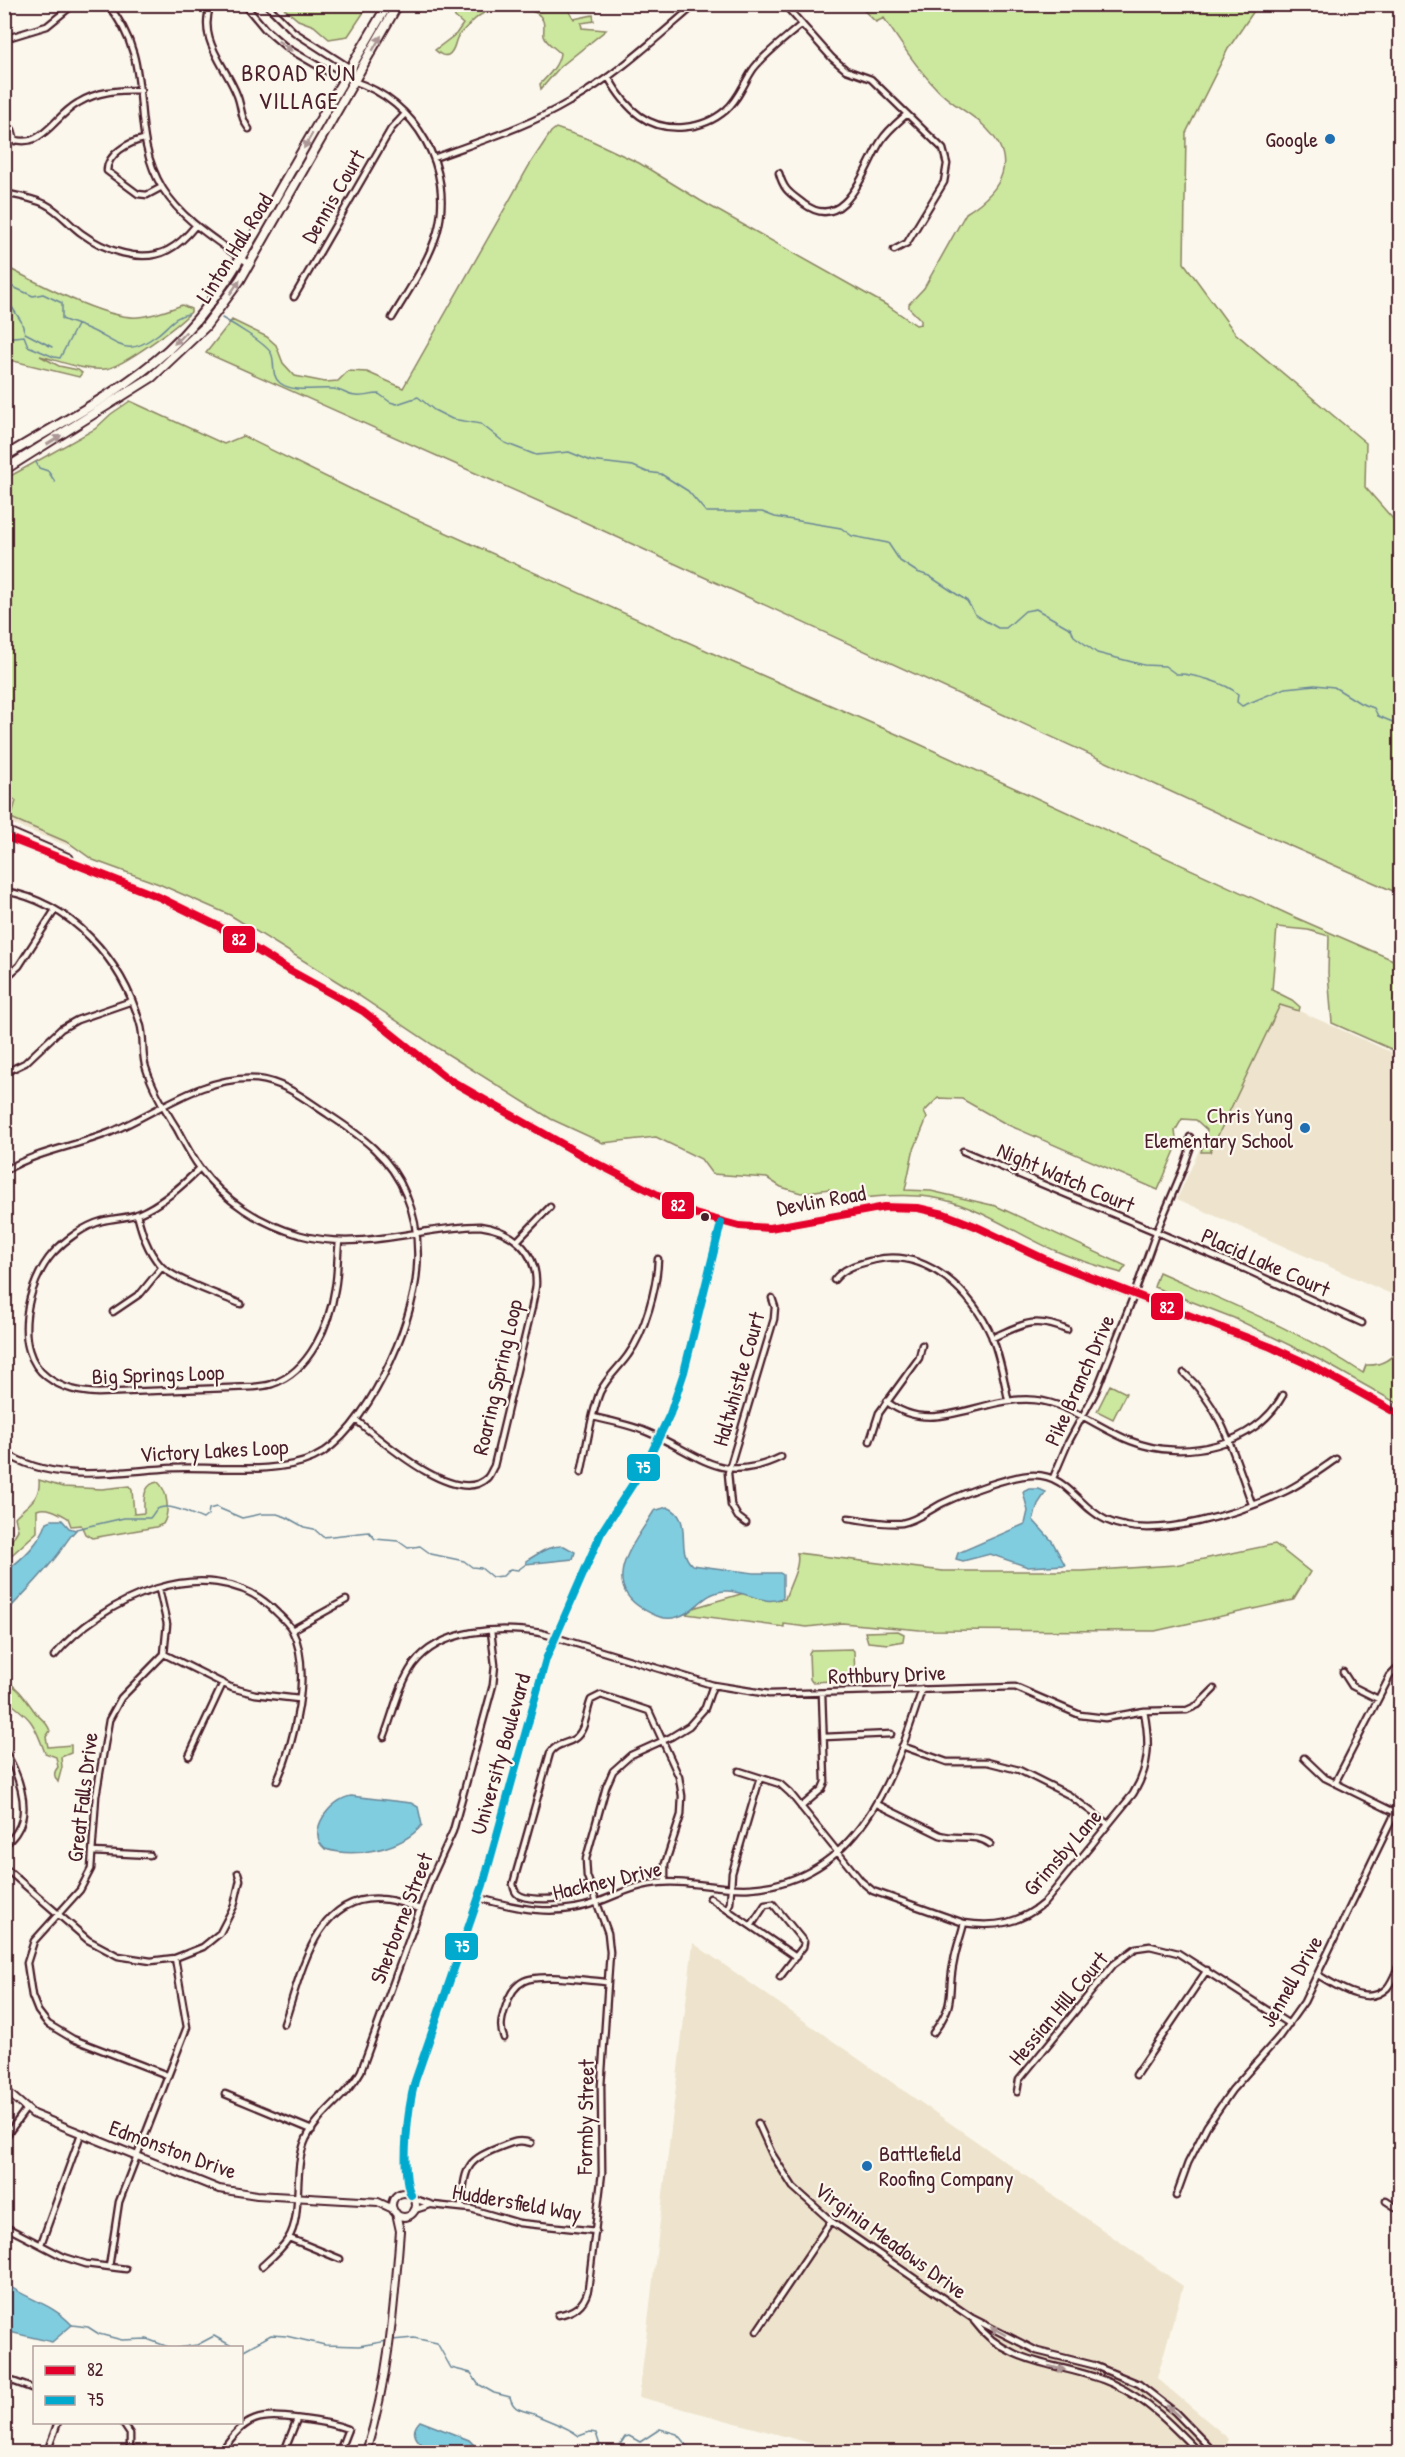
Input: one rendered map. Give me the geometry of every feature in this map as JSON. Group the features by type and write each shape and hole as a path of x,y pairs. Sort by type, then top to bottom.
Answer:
{"main road":[{"name":"Linton Hall Road","path":"4,457 129,381 166,351 214,299 241,258 388,4"},
{"name":"Linton Hall Road","path":"4,470 152,377 205,327 249,264 398,4"},
{"name":"Devlin Road","path":"4,830 57,851 84,867"},
{"name":"Devlin Road","path":"4,836 179,906 227,931 287,969 363,1011 448,1079 674,1205 721,1222 770,1228 876,1208 902,1207 929,1210 963,1220 1051,1262 1294,1357 1401,1415"}],"street":[{"path":"4,39 47,26 74,4"},
{"path":"107,4 123,27 133,49 141,90 144,139 149,159 162,187 177,207 196,225 249,264"},
{"path":"211,4 206,23 208,39 236,93 242,121 249,129"},
{"path":"244,4 287,48 343,81 354,81 383,96 405,114 422,133 434,158 441,192 437,231 424,263 392,318"},
{"path":"266,4 294,32 350,68 354,81"},
{"path":"434,158 545,115 608,77 696,4"},
{"path":"784,4 832,58 846,70 871,79 943,149 947,164 944,182 907,243 894,250"},
{"path":"608,77 628,105 646,120 673,127 701,124 725,111 738,96 761,60 802,24"},
{"path":"4,136 22,142 34,140 67,111 86,99 120,90 141,90"},
{"name":"Dennis Court","path":"294,297 392,129 405,114"},
{"path":"779,173 783,188 792,195 811,208 830,212 845,203 859,184 881,139 907,114"},
{"path":"4,122 12,130 15,141"},
{"path":"144,139 131,142 122,148 107,165 106,171 138,194 147,195 162,187"},
{"path":"4,193 44,203 90,239 134,255 151,256 167,251 183,240 196,225"},
{"path":"4,891 41,902 55,910 79,925 101,949 132,1001 141,1027 145,1066 163,1107 200,1168 234,1202 254,1216 300,1235 339,1242 366,1242 480,1226 493,1228 518,1240 550,1207"},
{"path":"4,979 18,966 55,910"},
{"path":"4,1073 25,1063 62,1029 77,1020 132,1001"},
{"name":"Victory Lakes Loop","path":"4,1171 43,1152 110,1133 222,1080 260,1079 283,1086 303,1096 372,1145 386,1161 406,1194 417,1234 417,1272 408,1314 385,1374 356,1420 336,1442 316,1456 299,1463 276,1467 184,1467 63,1473 37,1468 4,1452"},
{"name":"Pike Branch Drive","path":"1053,1478 1081,1417 1096,1391 1156,1233 1184,1169 1191,1146 1190,1137"},
{"name":"Night Watch Court","path":"963,1151 1156,1233"},
{"name":"Big Springs Loop","path":"200,1168 182,1186 158,1203 137,1214 99,1222 82,1230 54,1252 36,1279 29,1298 27,1313 28,1346 34,1362 45,1376 62,1387 78,1392 98,1394 246,1388 272,1384 288,1376 316,1345 331,1308 336,1286 339,1242"},
{"path":"137,1214 149,1249 162,1267 241,1304"},
{"name":"University Boulevard","path":"397,2196 405,2176 410,2111 415,2081 479,1898 535,1696 555,1637 601,1533 646,1462 670,1414 684,1372 721,1222"},
{"name":"Placid Lake Court","path":"1156,1233 1245,1269 1362,1323"},
{"name":"Roaring Spring Loop","path":"356,1420 415,1466 441,1479 460,1485 474,1485 487,1478 497,1454 536,1283 528,1254 518,1240"},
{"path":"834,1280 846,1268 880,1258 920,1263 933,1269 965,1293 978,1310 992,1338 1008,1399"},
{"path":"581,1473 597,1400 605,1382 629,1354 639,1336 655,1285 658,1259"},
{"path":"113,1312 141,1293 162,1267"},
{"name":"Haltwhistle Court","path":"746,1523 738,1517 731,1504 728,1481 774,1319 775,1307 772,1298"},
{"path":"992,1338 1032,1322 1044,1322 1067,1330"},
{"path":"870,1441 876,1420 886,1401 919,1358 922,1345"},
{"path":"1184,1373 1197,1385 1214,1408 1252,1504"},
{"path":"886,1401 897,1410 920,1418 974,1409 1008,1399 1038,1400 1056,1405 1131,1442 1155,1448 1189,1449 1211,1447 1247,1434 1279,1403 1283,1395"},
{"path":"593,1417 632,1426 707,1462 730,1469 757,1467 781,1457"},
{"path":"848,1518 887,1523 914,1520 957,1496 1008,1480 1035,1475 1053,1478 1070,1489 1095,1514 1118,1524 1140,1529 1202,1520 1252,1504 1289,1489 1336,1459"},
{"path":"54,1656 66,1642 108,1609 145,1592 189,1581 207,1581 245,1589 262,1599 292,1630 301,1659 299,1699 288,1753 277,1781"},
{"path":"159,1589 167,1624 164,1654 223,1683 255,1694 299,1699"},
{"path":"292,1630 346,1599"},
{"name":"Rothbury Drive","path":"384,1737 408,1674 424,1653 453,1637 491,1631 521,1630 555,1637 713,1685 769,1694 1015,1687 1080,1715 1095,1718 1115,1717 1144,1711 1187,1710 1198,1705 1214,1689"},
{"name":"Sherborne Street","path":"289,2238 297,2197 300,2156 312,2130 348,2091 361,2071 420,1909 453,1830 492,1692 495,1665 491,1631"},
{"name":"Great Falls Drive","path":"164,1654 121,1698 109,1720 96,1796 93,1852 87,1880 34,1941 29,1951 28,1981 38,2011 48,2024 58,2031 167,2075"},
{"path":"1335,1783 1390,1676 1401,1666"},
{"path":"1343,1672 1352,1686 1378,1699"},
{"path":"189,1756 223,1683"},
{"name":"Formby Street","path":"558,2315 576,2310 587,2295 602,2173 601,2086 610,1943 590,1884 586,1859 609,1779 624,1759 680,1732 697,1719 705,1708 713,1685"},
{"name":"Hackney Drive","path":"479,1898 516,1908 542,1911 575,1909 597,1903 635,1887 665,1882 690,1882 730,1887 767,1886 793,1879 837,1853 861,1829 877,1804 902,1746 922,1689"},
{"path":"801,1806 824,1786 822,1693"},
{"path":"590,1884 571,1896 548,1899 523,1897 517,1894 514,1888 550,1753 556,1746 578,1735 591,1700 597,1696 646,1709 652,1715 679,1777 682,1796 681,1815 665,1864 665,1882"},
{"name":"Grimsby Lane","path":"739,1771 780,1784 801,1806 861,1881 873,1891 964,1923 977,1926 1001,1924 1029,1914 1045,1902 1133,1794 1146,1764 1149,1742 1144,1711"},
{"path":"824,1737 891,1734"},
{"path":"902,1746 947,1762 987,1762 1019,1770 1070,1795 1108,1824"},
{"path":"4,1750 16,1768 22,1807 22,1820 17,1831 4,1846"},
{"path":"1304,1758 1317,1772 1335,1783 1396,1813"},
{"path":"727,1909 730,1903 730,1887 760,1778"},
{"name":"Jennell Drive","path":"1176,2196 1198,2142 1213,2117 1232,2090 1289,2024 1318,1975 1401,1803"},
{"path":"877,1804 940,1835 951,1838 975,1837 990,1844"},
{"path":"93,1852 150,1855"},
{"path":"4,1867 88,1940 118,1956 151,1961 175,1958 203,1947 220,1933 234,1906 240,1880 238,1873"},
{"path":"710,1898 796,1958"},
{"path":"284,2024 315,1938 334,1914 350,1904 375,1899 392,1900 420,1909"},
{"path":"751,1926 765,1905 770,1903 776,1905 804,1942 796,1958 780,1977"},
{"path":"933,2032 944,2019 950,2005 954,1960 964,1923"},
{"name":"Hessian Hill Court","path":"1017,2092 1019,2080 1114,1964 1123,1955 1136,1948 1150,1946 1166,1948 1207,1970 1289,2024"},
{"path":"109,2267 119,2202 187,2028 175,1958"},
{"path":"1318,1975 1357,1995 1376,1994 1386,1989 1401,1963"},
{"path":"1136,2075 1207,1970"},
{"path":"504,2038 501,2025 509,1998 515,1989 526,1980 538,1977 608,1982"},
{"name":"Edmonston Drive","path":"4,2089 26,2109 81,2134 219,2189 257,2195 378,2202 397,2196"},
{"path":"225,2094 312,2130"},
{"path":"4,2139 26,2109"},
{"name":"Virginia Meadows Drive","path":"758,2123 778,2164 793,2187 831,2221 972,2318 1037,2351 1093,2365 1138,2384 1175,2412 1214,2452"},
{"path":"41,2244 63,2178 81,2134"},
{"path":"461,2207 466,2173 472,2161 484,2153 516,2141 531,2143"},
{"name":"University Boulevard","path":"405,2176 412,2197"},
{"path":"366,2452 379,2408 388,2364 400,2231 407,2216 414,2210 412,2197 406,2193 397,2196 394,2211 400,2231"},
{"name":"Huddersfield Way","path":"412,2197 433,2205 461,2207 519,2223 596,2231"},
{"path":"1386,2201 1401,2210"},
{"name":"Edmonston Drive","path":"378,2202 394,2211"},
{"name":"Huddersfield Way","path":"414,2210 433,2205"},
{"path":"394,2211 400,2216 407,2216"},
{"path":"757,2331 831,2221"},
{"path":"4,2226 64,2257 126,2269"},
{"path":"262,2266 289,2238 340,2259"},
{"name":"Virginia Meadows Drive","path":"972,2318 988,2336 1028,2359 1049,2367 1099,2378 1132,2394 1165,2418 1198,2452"},
{"path":"4,2378 33,2389"},
{"path":"221,2452 243,2427 261,2416 332,2422 348,2429 339,2452"},
{"path":"284,2452 297,2419"},
{"path":"47,2452 57,2424"},
{"path":"123,2424 130,2434 130,2452"}],"shaded area":[{"path":"4,791 16,801 73,848 5,821"},
{"name":"Chris Yung Elementary School","path":"1268,997 1400,1056 1400,1298 1177,1199"},
{"path":"693,1943 1183,2286 1157,2378 1229,2439 1224,2452 843,2452 639,2397"}],"green space":[{"path":"280,5 368,6 348,36 329,39 314,26 298,20"},
{"path":"452,5 499,5 502,7 486,12 474,20 457,37 451,53 444,55 435,50 456,34 463,24 455,17"},
{"path":"513,5 561,5 568,9 574,19 593,15 594,21 581,23 582,28 606,30 560,67 541,89 540,84 550,74 560,53 545,38 544,23 541,17 528,11 518,11"},
{"path":"858,5 1258,5 1228,49 1186,133 1184,263 1235,333 1366,443 1365,487 1400,527 1400,894 1265,835 556,509 206,353 232,320 267,337 276,345 283,363 295,376 325,382 338,381 348,371 367,372 403,388 530,164 556,128 588,139 639,163 701,201 888,306 916,325 921,324 921,320 909,308 909,304 924,288 966,213 979,204 997,184 1004,162 1001,150 994,138 983,125 936,88 915,63 884,18 876,22"},
{"path":"4,266 70,298 107,312 138,317 182,305 191,309 191,312 149,345 113,367 88,369 40,356 59,366 78,370 82,373 79,377 5,359"},
{"path":"130,401 224,444 243,436 363,495 917,743 1292,916 1400,963 1400,1053 1332,1023 1328,973 1329,936 1308,930 1277,927 1272,990 1292,1000 1300,1007 1299,1011 1280,1005 1210,1152 1201,1152 1207,1130 1196,1120 1182,1119 1175,1131 1177,1146 1158,1190 1006,1124 962,1099 938,1098 924,1112 927,1118 913,1152 905,1190 931,1191 996,1206 1126,1266 1121,1273 1056,1251 978,1212 946,1200 906,1195 837,1201 829,1189 801,1193 781,1187 767,1178 712,1174 701,1159 656,1137 603,1143 551,1119 230,915 159,884 93,860 69,843 11,818 16,801 4,791 5,479 95,429"},
{"path":"1159,1272 1289,1331 1363,1373 1366,1365 1386,1361 1400,1347 1400,1405 1322,1361 1234,1318 1154,1287"},
{"path":"1110,1385 1126,1393 1113,1419 1097,1411"},
{"path":"39,1480 63,1487 102,1489 129,1486 132,1490 134,1514 144,1513 144,1498 147,1489 153,1483 158,1482 166,1496 165,1519 163,1524 156,1527 92,1538 85,1534 81,1525 71,1526 68,1518 61,1514 49,1509 37,1510 37,1532 5,1561 5,1551 18,1530 15,1517 32,1502 38,1493"},
{"path":"1275,1544 1310,1572 1293,1600 1155,1631 920,1630 842,1623 807,1627 784,1624 784,1627 686,1614 693,1608 744,1593 770,1600 785,1599 796,1570 797,1553 943,1571 1082,1571 1175,1565"},
{"path":"898,1631 904,1634 903,1641 888,1644 868,1642 865,1632"},
{"path":"852,1649 855,1677 853,1680 812,1682 809,1653 811,1650"},
{"path":"5,1681 18,1690 47,1725 50,1731 46,1737 48,1747 71,1745 71,1753 61,1757 62,1767 58,1782 55,1774 58,1767 56,1757 45,1753 31,1722 5,1699"}],"water":[{"path":"1029,1489 1046,1492 1038,1504 1033,1520 1052,1541 1065,1565 1028,1567 990,1554 963,1561 956,1559 958,1553 1025,1524 1028,1511 1023,1492"},
{"path":"667,1507 680,1518 684,1551 692,1565 754,1573 780,1573 783,1575 783,1597 770,1600 732,1591 717,1592 684,1615 672,1618 659,1617 630,1599 623,1587 622,1574 625,1562 654,1511"},
{"path":"62,1520 69,1528 76,1530 46,1569 5,1613 5,1572 30,1550 40,1537 47,1522"},
{"path":"564,1546 575,1552 573,1559 526,1564 526,1561 544,1550"},
{"path":"351,1796 411,1803 418,1807 422,1825 402,1841 377,1850 350,1853 325,1849 318,1834 323,1817 336,1803"},
{"path":"5,2283 56,2312 72,2325 52,2342 5,2331"},
{"path":"420,2421 469,2440 476,2447 475,2452 449,2453 435,2451 423,2445 415,2432"}],"waterway":[{"path":"4,283 33,296 43,294 62,303 62,319 127,347 148,341 175,319 188,314"},
{"path":"4,295 21,321 25,333 52,347"},
{"path":"222,318 268,349 271,353 275,376 280,383 286,386 299,389 334,389 356,396 379,394 397,404 418,397 434,410 452,419 481,424 505,443 536,455 569,452 591,461 633,466 647,472 661,474 688,491 706,512 762,512 775,517 841,528 852,536 888,543 900,561 917,572 929,576 967,601 975,614 998,628 1006,628 1025,611 1036,609 1071,629 1074,636 1097,653 1144,665 1165,666 1176,674 1208,679 1233,690 1238,694 1237,702 1242,706 1285,688 1315,685 1334,687 1360,703 1374,708 1378,716 1400,725"},
{"path":"24,336 28,346 60,358 77,325"},
{"path":"4,338 24,336"},
{"path":"36,462 39,468 48,471 55,482"},
{"path":"76,1529 124,1518 150,1518 156,1510 167,1507 203,1519 208,1515 209,1509 216,1507 242,1518 261,1514 277,1514 304,1527 314,1529 323,1537 369,1532 375,1539 398,1541 408,1548 420,1546 431,1554 464,1561 472,1567 481,1568 492,1577 503,1576 510,1569 518,1570 526,1564"},
{"path":"72,2325 88,2327 99,2334 122,2340 147,2339 166,2346"},
{"path":"243,2350 271,2335 325,2345 359,2346 387,2341"},
{"path":"190,2346 214,2336 232,2346"},
{"path":"392,2340 414,2338 437,2343 451,2368 471,2373 478,2384 494,2393 510,2397 514,2406 520,2410 564,2427 579,2436 590,2432 596,2433 602,2452"},
{"path":"615,2452 625,2437 629,2436 640,2442 660,2429 677,2434 692,2452"},
{"path":"698,2452 719,2452"}],"transit line":[{"name":"82","path":"4,836 159,897 218,926 287,969 363,1011 448,1079 592,1161 695,1214 739,1226 770,1228 885,1207 918,1208 944,1214 1051,1262 1271,1347 1312,1366 1400,1415"},
{"name":"75","path":"411,2195 406,2171 406,2156 408,2122 415,2081 483,1885 546,1659 601,1533 647,1462 670,1414 684,1372 721,1223"}],"place":[{"name":"Google","path":"1330,139"},
{"name":"Chris Yung Elementary School","path":"1305,1128"},
{"name":"Battlefield Roofing Company","path":"867,2166"}],"district":[{"name":"BROAD RUN VILLAGE","path":"299,87"}]}
